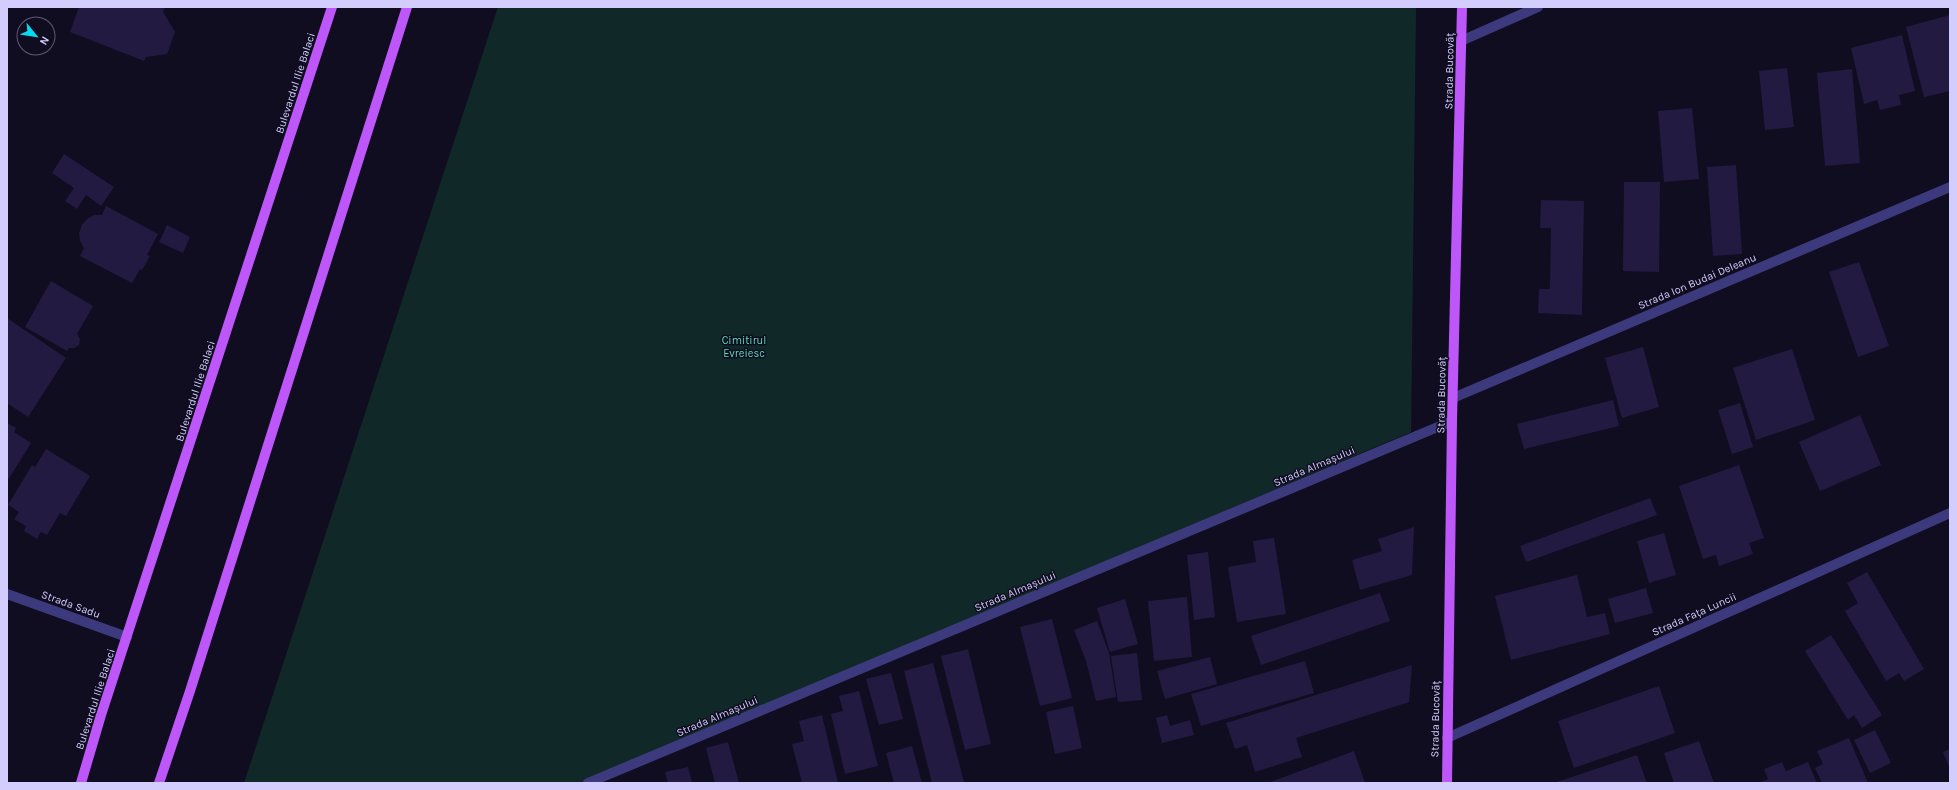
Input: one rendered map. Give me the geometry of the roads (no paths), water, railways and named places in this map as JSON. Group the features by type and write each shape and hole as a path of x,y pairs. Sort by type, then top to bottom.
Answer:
{"main road":[{"name":"Bulevardul Ilie Balaci","path":"81,783 332,7"},
{"path":"159,783 190,691 407,7"},
{"name":"Strada Bucovăț","path":"1447,783 1452,421 1462,7"}],"street":[{"path":"1461,41 1538,7"},
{"name":"Strada Ion Budai Deleanu","path":"1453,398 1950,187"},
{"name":"Strada Almașului","path":"588,783 1452,421"},
{"name":"Strada Fața Luncii","path":"1447,738 1950,513"},
{"name":"Strada Sadu","path":"7,594 127,637"}],"park label":[{"name":"Cimitirul Evreiesc","path":"744,346"}]}
